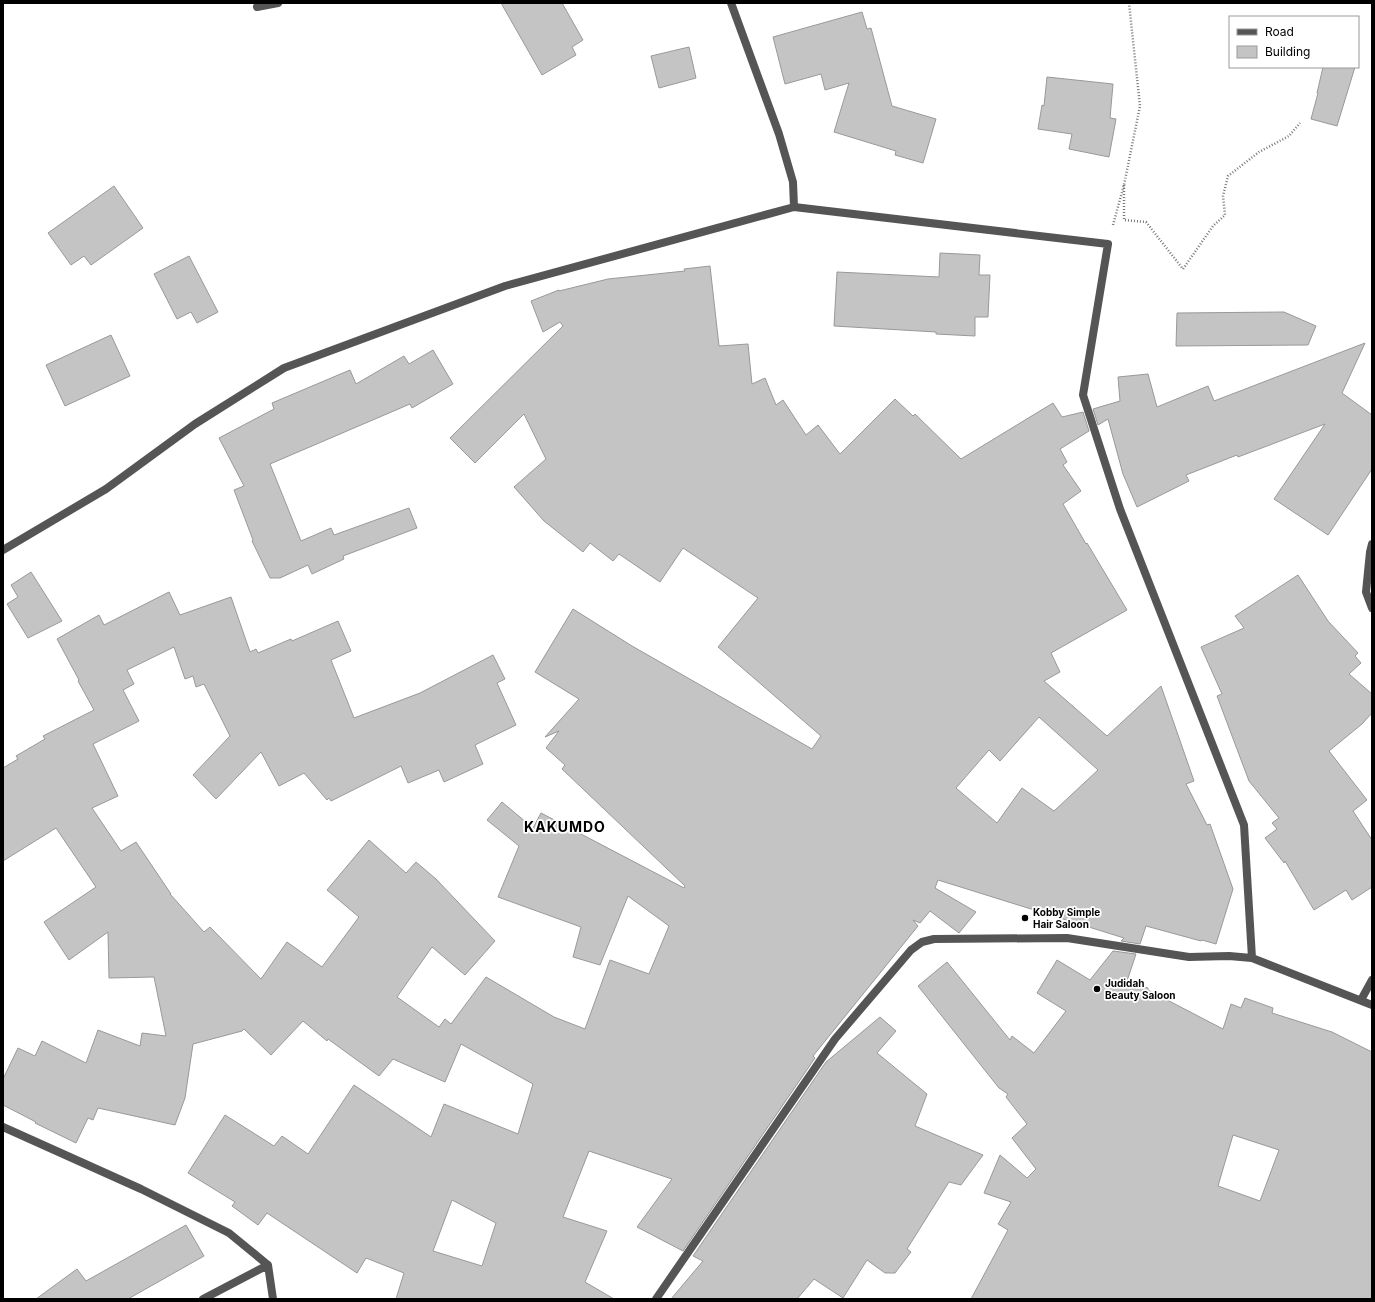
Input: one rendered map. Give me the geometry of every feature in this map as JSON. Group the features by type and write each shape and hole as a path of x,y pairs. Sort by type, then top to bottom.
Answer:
{"street":[{"path":"257,7 278,3"},
{"path":"731,3 780,134 793,182 794,207"},
{"path":"3,550 106,489 195,424 284,368 505,286 794,207 1108,244 1083,395 1120,509 1244,825 1252,958"},
{"path":"1372,544 1366,592 1372,608"},
{"path":"656,1299 835,1039 911,950 922,942 940,939 1067,938 1189,957 1229,956 1252,958 1372,1005"},
{"path":"1361,1000 1372,980"},
{"path":"3,1127 141,1189 229,1233 268,1265 273,1299"},
{"path":"203,1299 268,1265"}],"path":[{"path":"1108,244 1124,184 1140,106 1129,3"},
{"path":"1124,184 1124,220 1146,222 1183,269 1213,226 1225,215 1224,196 1228,176 1259,152 1289,136 1300,123"}],"building":[{"path":"501,3 562,3 583,40 572,47 576,55 542,75"},
{"path":"862,12 867,29 871,28 892,106 936,119 923,163 895,155 896,151 834,132 849,83 825,90 821,74 785,84 773,37"},
{"path":"689,47 696,78 659,88 651,56"},
{"path":"1323,68 1355,68 1337,126 1311,119"},
{"path":"1047,77 1113,84 1110,118 1116,119 1109,157 1069,149 1072,134 1038,129 1042,105 1044,106"},
{"path":"114,186 143,228 91,265 84,256 71,265 48,233"},
{"path":"940,253 980,255 979,275 990,275 988,317 975,317 975,336 936,334 936,332 834,326 837,272 939,277"},
{"path":"189,256 218,312 197,323 191,312 177,319 154,274"},
{"path":"710,266 719,346 748,344 752,384 765,378 776,405 783,400 806,435 818,425 840,454 895,399 913,416 915,414 961,459 1053,403 1062,417 1083,412 1089,431 1060,449 1067,462 1063,465 1081,491 1063,504 1127,610 1051,653 1060,672 1044,681 1107,736 1161,686 1194,781 1186,784 1207,825 1210,824 1233,889 1216,944 1146,926 1140,944 1121,941 1124,938 938,880 935,888 976,912 959,933 930,911 920,923 913,920 918,926 813,1056 815,1058 683,1251 637,1227 672,1179 589,1151 563,1217 607,1231 585,1282 614,1299 396,1299 404,1273 366,1258 357,1273 267,1213 258,1225 232,1206 235,1202 188,1173 225,1115 274,1146 282,1136 308,1154 354,1085 431,1137 444,1104 518,1134 533,1084 461,1044 445,1082 393,1059 379,1076 328,1039 327,1041 303,1021 271,1055 244,1029 242,1031 193,1044 185,1098 175,1125 98,1108 93,1120 88,1118 76,1143 3,1105 3,1079 18,1048 35,1056 42,1041 86,1063 98,1030 140,1046 142,1033 166,1036 154,977 109,978 108,932 69,960 44,922 96,887 56,828 3,861 3,768 18,759 16,756 45,739 43,736 94,710 57,639 99,615 104,625 169,592 180,615 231,597 250,652 256,649 258,653 291,639 292,641 338,621 351,651 331,660 354,718 420,693 493,655 505,679 497,683 516,725 475,745 483,764 444,782 439,770 408,783 401,766 331,801 329,798 327,800 304,773 279,786 261,752 216,799 193,775 230,736 204,684 196,687 193,676 185,679 174,647 127,670 134,684 123,690 139,721 93,744 118,796 92,808 121,851 136,842 170,894 204,932 210,927 261,979 287,942 322,967 359,917 327,890 369,840 406,873 416,862 436,879 495,941 465,975 432,947 397,997 439,1027 445,1019 451,1024 486,977 554,1017 585,1029 610,960 649,974 669,926 628,896 600,965 573,957 581,927 498,897 519,846 487,820 502,802 533,828 541,813 684,888 685,886 562,769 565,765 546,748 559,731 545,737 579,699 535,672 573,609 632,646 812,749 821,736 718,647 758,598 683,548 660,582 619,554 613,561 590,543 583,552 544,521 514,487 546,459 524,414 475,463 450,438 563,326 560,322 543,332 531,301 559,290 608,279 685,271 684,269","holes":["1039,717 1098,770 1054,811 1022,788 997,823 956,788 989,750 1000,761","452,1200 496,1223 482,1266 433,1251"]},
{"path":"1284,312 1316,326 1308,345 1176,346 1177,313"},
{"path":"111,335 130,376 65,406 46,365"},
{"path":"1365,343 1342,393 1372,415 1372,469 1328,535 1274,499 1325,424 1238,457 1237,455 1186,475 1189,481 1137,507 1123,474 1108,419 1098,425 1093,409 1120,401 1118,377 1148,374 1157,407 1208,386 1214,401"},
{"path":"433,350 453,384 412,408 410,404 270,464 301,541 331,528 334,535 409,508 417,528 343,556 344,559 312,574 308,565 280,578 270,578 252,541 253,540 234,490 244,486 219,438 274,409 272,403 350,370 356,384 404,356 409,364"},
{"path":"31,572 62,621 28,638 7,604 18,597 11,585"},
{"path":"1298,575 1328,621 1358,653 1355,656 1361,663 1349,674 1372,694 1372,713 1362,724 1329,751 1367,800 1353,811 1372,840 1372,887 1352,900 1346,890 1314,910 1285,861 1284,863 1265,838 1277,829 1272,823 1279,818 1249,781 1217,696 1222,694 1201,647 1244,628 1235,616"},
{"path":"1113,951 1136,954 1127,981 1148,988 1148,990 1223,1029 1231,1004 1241,1008 1245,998 1273,1008 1272,1013 1332,1032 1372,1052 1372,1299 971,1299 1008,1230 998,1224 1011,1202 984,1193 1000,1155 1027,1178 1036,1169 1012,1138 1027,1124 1006,1097 1008,1094 999,1088 918,986 947,962 1010,1040 1012,1036 1034,1053 1066,1011 1037,993 1057,960 1090,980","holes":["1233,1135 1279,1150 1260,1201 1218,1186"]},
{"path":"880,1017 896,1031 877,1053 927,1094 915,1126 983,1155 961,1185 949,1182 907,1249 911,1252 895,1273 885,1273 867,1260 843,1298 814,1279 797,1299 671,1299 703,1261 693,1256 826,1062"},
{"path":"186,1225 204,1256 128,1299 36,1299 77,1269 86,1281"}],"place":[{"name":"Kobby Simple Hair Saloon","path":"1025,918"},
{"name":"Judidah Beauty Saloon","path":"1097,989"}],"district":[{"name":"KAKUMDO","path":"565,826"}]}
